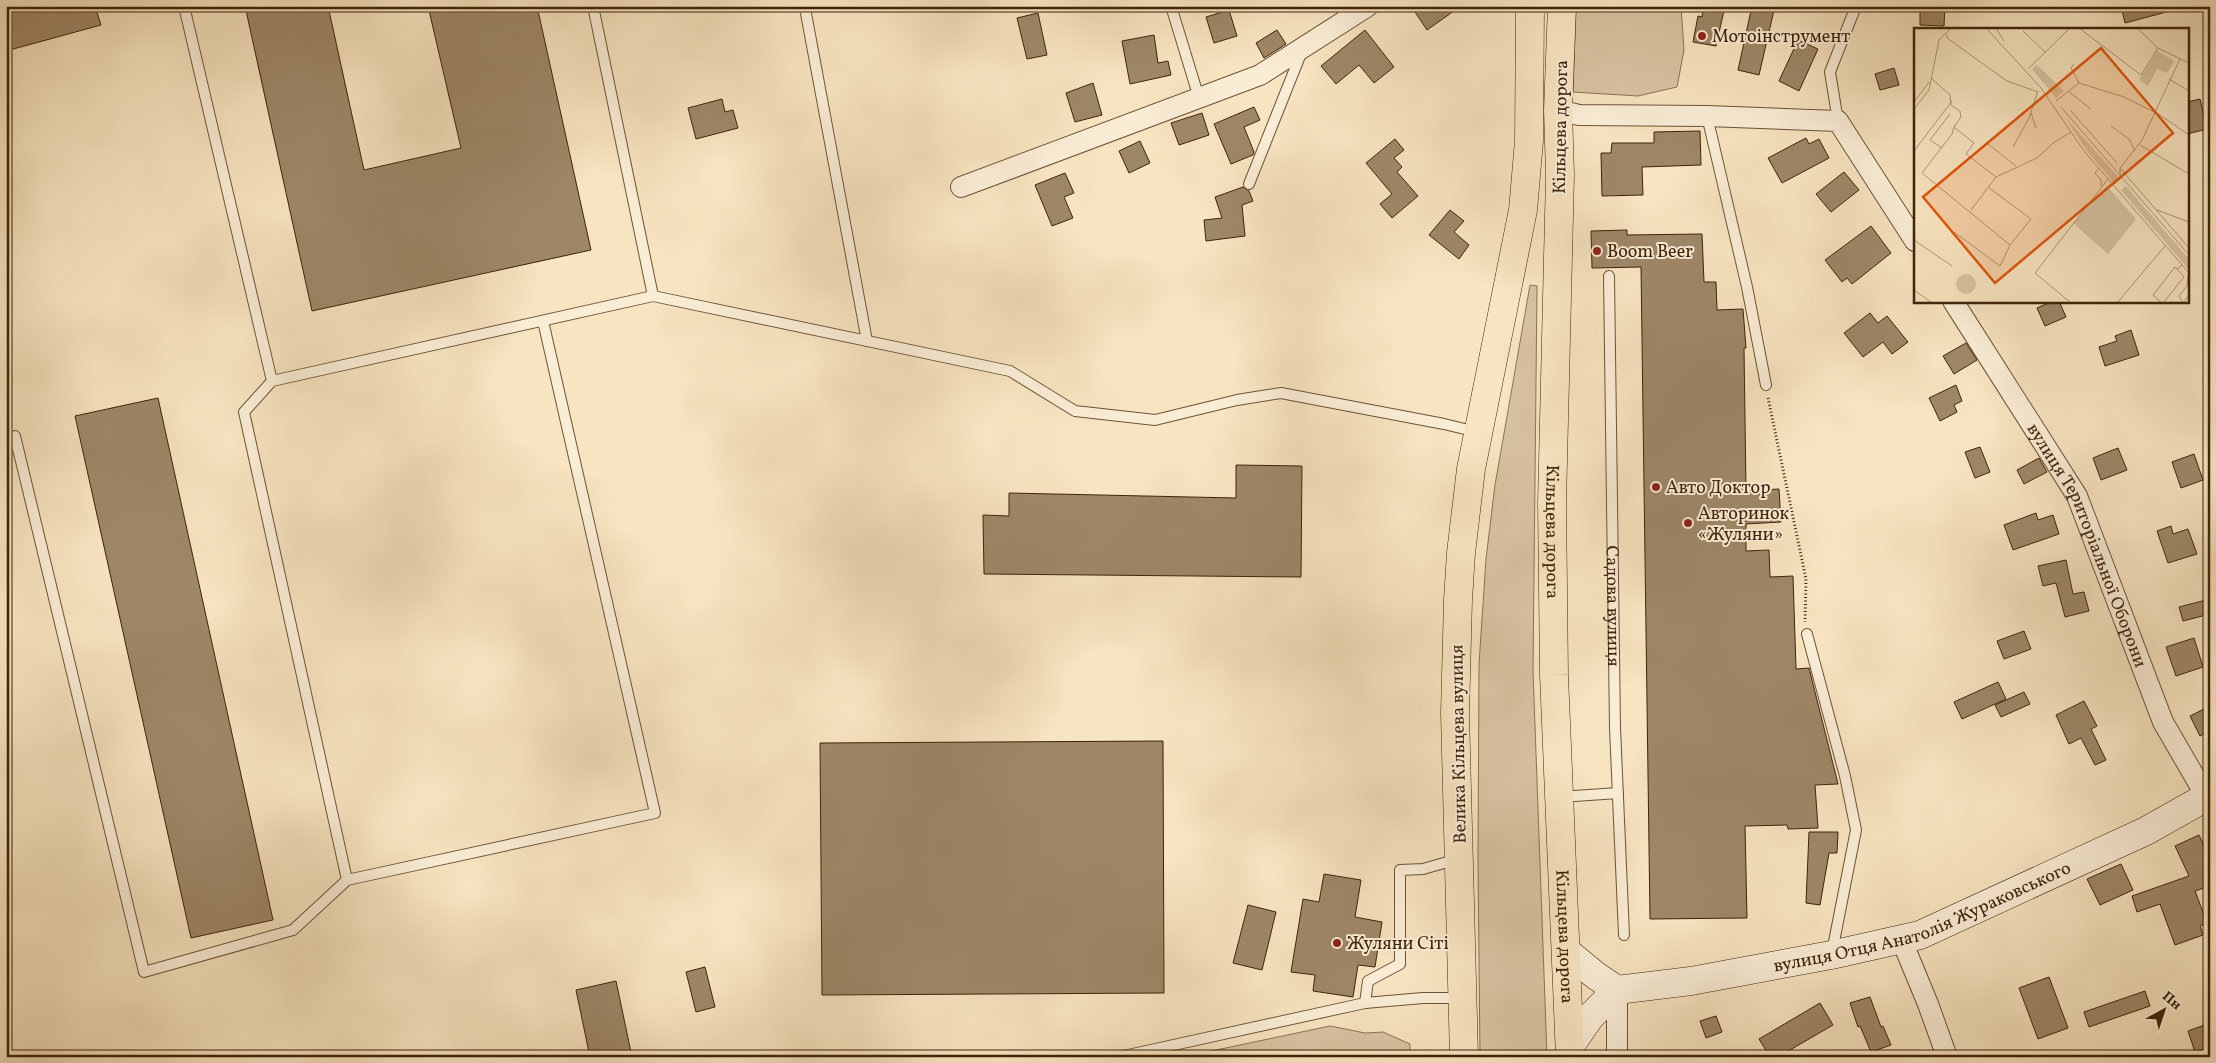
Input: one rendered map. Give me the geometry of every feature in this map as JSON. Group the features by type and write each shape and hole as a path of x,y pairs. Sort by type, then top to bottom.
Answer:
{"highway":[{"name":"Кільцева дорога","path":"1478,432 1523,210 1529,141 1530,6"},
{"name":"Кільцева дорога","path":"1562,6 1558,110 1560,176 1552,512 1554,675 1570,1052"},
{"name":"Велика Кільцева вулиця","path":"1464,1057 1456,713 1458,600 1467,499 1478,432"}],"street":[{"path":"961,187 1260,74 1368,6"},
{"path":"1558,110 1579,115 1707,116 1838,121 1914,239"},
{"name":"вулиця Територіальної Оборони","path":"1954,302 2077,496 2164,722 2209,798"},
{"name":"вулиця Отця Анатолія Жураковського","path":"1617,990 1691,981 1902,941 1948,924 2209,798"},
{"path":"1902,941 1947,1057"},
{"path":"1567,952 1617,990"},
{"path":"1570,1052 1590,1017 1617,990"},
{"path":"1617,990 1617,1057"}],"lane":[{"path":"184,6 272,382"},
{"path":"593,6 653,296"},
{"path":"1171,6 1199,98"},
{"path":"1838,121 1830,72 1856,6"},
{"path":"804,8 867,341"},
{"path":"1249,184 1303,47"},
{"path":"1707,116 1747,287 1766,385"},
{"name":"Садова вулиця","path":"1609,276 1615,728 1624,935"},
{"path":"347,880 244,412 272,382 653,296 1010,371 1075,411 1155,420 1237,400 1280,394 1478,432"},
{"path":"15,436 144,972 293,930 347,880 655,813 543,321"},
{"path":"1807,634 1845,776 1856,830 1831,955"},
{"path":"1559,797 1618,793"},
{"path":"1365,1003 1368,980 1400,964 1400,870 1423,869 1460,859"},
{"path":"1119,1057 1365,1003 1423,998 1463,998"}],"path":[{"path":"1766,385 1776,442 1784,470 1786,489 1806,579 1805,624 1807,634"}],"shaded area":[{"path":"1576,6 1681,6 1684,50 1677,87 1638,96 1573,92"},
{"path":"1530,285 1537,286 1533,670 1547,1057 1480,1057 1479,664 1486,559 1495,485"},
{"path":"1330,1026 1365,1033 1383,1032 1410,1044 1410,1057 1183,1057"}],"building":[{"path":"6,6 95,6 101,25 6,51"},
{"path":"245,6 328,6 364,170 461,148 428,6 537,6 591,250 312,311"},
{"path":"1411,6 1461,6 1427,30"},
{"path":"1703,6 1725,6 1716,46 1693,42 1698,16 1702,17"},
{"path":"1752,6 1775,6 1759,75 1738,70"},
{"path":"1920,6 1945,6 1944,26 1920,25"},
{"path":"2121,6 2169,6 2170,11 2125,23"},
{"path":"1229,10 1237,36 1214,43 1206,17"},
{"path":"1038,13 1047,55 1027,59 1017,18"},
{"path":"1277,30 1286,44 1264,58 1256,43"},
{"path":"1365,30 1394,67 1374,83 1359,65 1336,84 1321,66"},
{"path":"1154,35 1158,63 1168,61 1171,75 1130,84 1122,41"},
{"path":"1798,40 1818,49 1799,91 1779,81"},
{"path":"1894,68 1899,85 1880,90 1875,74"},
{"path":"1093,83 1102,115 1075,122 1066,93"},
{"path":"722,99 725,112 733,110 738,128 696,139 688,108"},
{"path":"2200,99 2207,129 2188,134 2188,102"},
{"path":"1254,107 1260,120 1244,127 1254,152 1253,155 1231,164 1214,124"},
{"path":"1202,113 1209,135 1179,145 1171,123"},
{"path":"1700,131 1701,165 1642,167 1643,195 1602,196 1601,153 1611,153 1612,143 1654,143 1654,132"},
{"path":"1806,138 1809,144 1819,139 1829,158 1782,183 1768,158"},
{"path":"1395,139 1404,150 1394,158 1402,167 1397,172 1418,196 1392,218 1380,204 1392,194 1366,163"},
{"path":"1140,141 1150,163 1129,173 1119,151"},
{"path":"1844,172 1859,190 1831,212 1816,194"},
{"path":"1065,173 1074,193 1064,197 1073,218 1052,226 1035,185"},
{"path":"1243,187 1249,191 1253,201 1242,205 1245,236 1206,241 1204,220 1222,218 1215,197"},
{"path":"1450,210 1464,221 1454,232 1469,245 1459,259 1429,235"},
{"path":"1871,226 1891,253 1852,284 1847,278 1842,282 1825,260"},
{"path":"1627,230 1627,235 1702,234 1704,282 1716,282 1717,310 1743,309 1746,348 1744,348 1746,491 1779,489 1781,522 1746,524 1746,551 1769,550 1770,577 1793,576 1796,669 1809,668 1838,784 1815,785 1818,828 1788,829 1787,825 1745,826 1747,918 1650,919 1641,267 1592,268 1591,231"},
{"path":"2051,302 2059,302 2066,317 2045,326 2037,308"},
{"path":"1870,313 1878,323 1887,316 1908,342 1892,354 1883,342 1863,357 1844,333"},
{"path":"2131,330 2139,355 2105,366 2099,347 2117,341 2115,336"},
{"path":"1966,343 1977,360 1954,374 1943,356"},
{"path":"1956,385 1962,401 1954,405 1957,412 1940,421 1929,398"},
{"path":"158,398 273,920 191,938 75,416"},
{"path":"1980,447 1990,472 1975,478 1965,452"},
{"path":"2118,448 2127,470 2101,480 2093,458"},
{"path":"2194,454 2203,480 2181,488 2172,462"},
{"path":"2039,458 2047,472 2024,484 2017,470"},
{"path":"1236,465 1302,466 1301,577 984,574 983,515 1009,516 1009,493 1236,498"},
{"path":"2036,513 2038,520 2053,515 2059,534 2013,550 2004,525"},
{"path":"2171,526 2173,534 2188,529 2197,554 2168,563 2157,531"},
{"path":"2066,560 2073,594 2084,592 2089,611 2065,617 2056,583 2043,586 2038,566"},
{"path":"2210,599 2210,614 2183,621 2179,607"},
{"path":"2024,631 2031,649 2004,659 1997,641"},
{"path":"2194,638 2203,667 2176,676 2166,647"},
{"path":"1998,682 2006,699 1962,719 1954,702"},
{"path":"2024,692 2030,704 2001,717 1995,705"},
{"path":"2084,701 2097,726 2091,729 2106,760 2095,765 2081,738 2069,744 2056,715"},
{"path":"2210,706 2210,731 2200,736 2190,716"},
{"path":"1163,741 1164,993 822,995 820,743"},
{"path":"1809,832 1838,832 1837,853 1829,853 1820,905 1806,903"},
{"path":"2199,835 2210,859 2210,886 2195,891 2207,923 2200,926 2203,935 2175,945 2160,904 2137,912 2132,896 2189,876 2175,846"},
{"path":"2121,864 2133,890 2100,905 2087,879"},
{"name":"Жуляни Сіті","path":"1324,874 1361,880 1355,917 1382,922 1375,967 1358,965 1353,997 1313,991 1315,975 1291,972 1303,899 1319,902"},
{"path":"1248,905 1276,912 1262,970 1233,963"},
{"path":"705,967 715,1007 696,1012 686,972"},
{"path":"2049,977 2068,1028 2038,1039 2019,988"},
{"path":"616,981 632,1057 590,1057 576,990"},
{"path":"2145,991 2150,1006 2089,1027 2084,1012"},
{"path":"1870,997 1881,1027 1883,1026 1891,1045 1871,1052 1860,1026 1858,1027 1850,1003"},
{"path":"1820,1003 1833,1025 1778,1057 1770,1057 1759,1039"},
{"path":"1716,1016 1722,1032 1706,1038 1700,1021"},
{"path":"2210,1023 2210,1047 2195,1052 2188,1031"}],"place":[{"name":"Мотоінструмент","path":"1702,36"},
{"name":"Boom Beer","path":"1597,251"},
{"name":"Авто Доктор","path":"1656,487"},
{"name":"Авторинок «Жуляни»","path":"1688,523"},
{"name":"Жуляни Сіті","path":"1337,943"}]}
